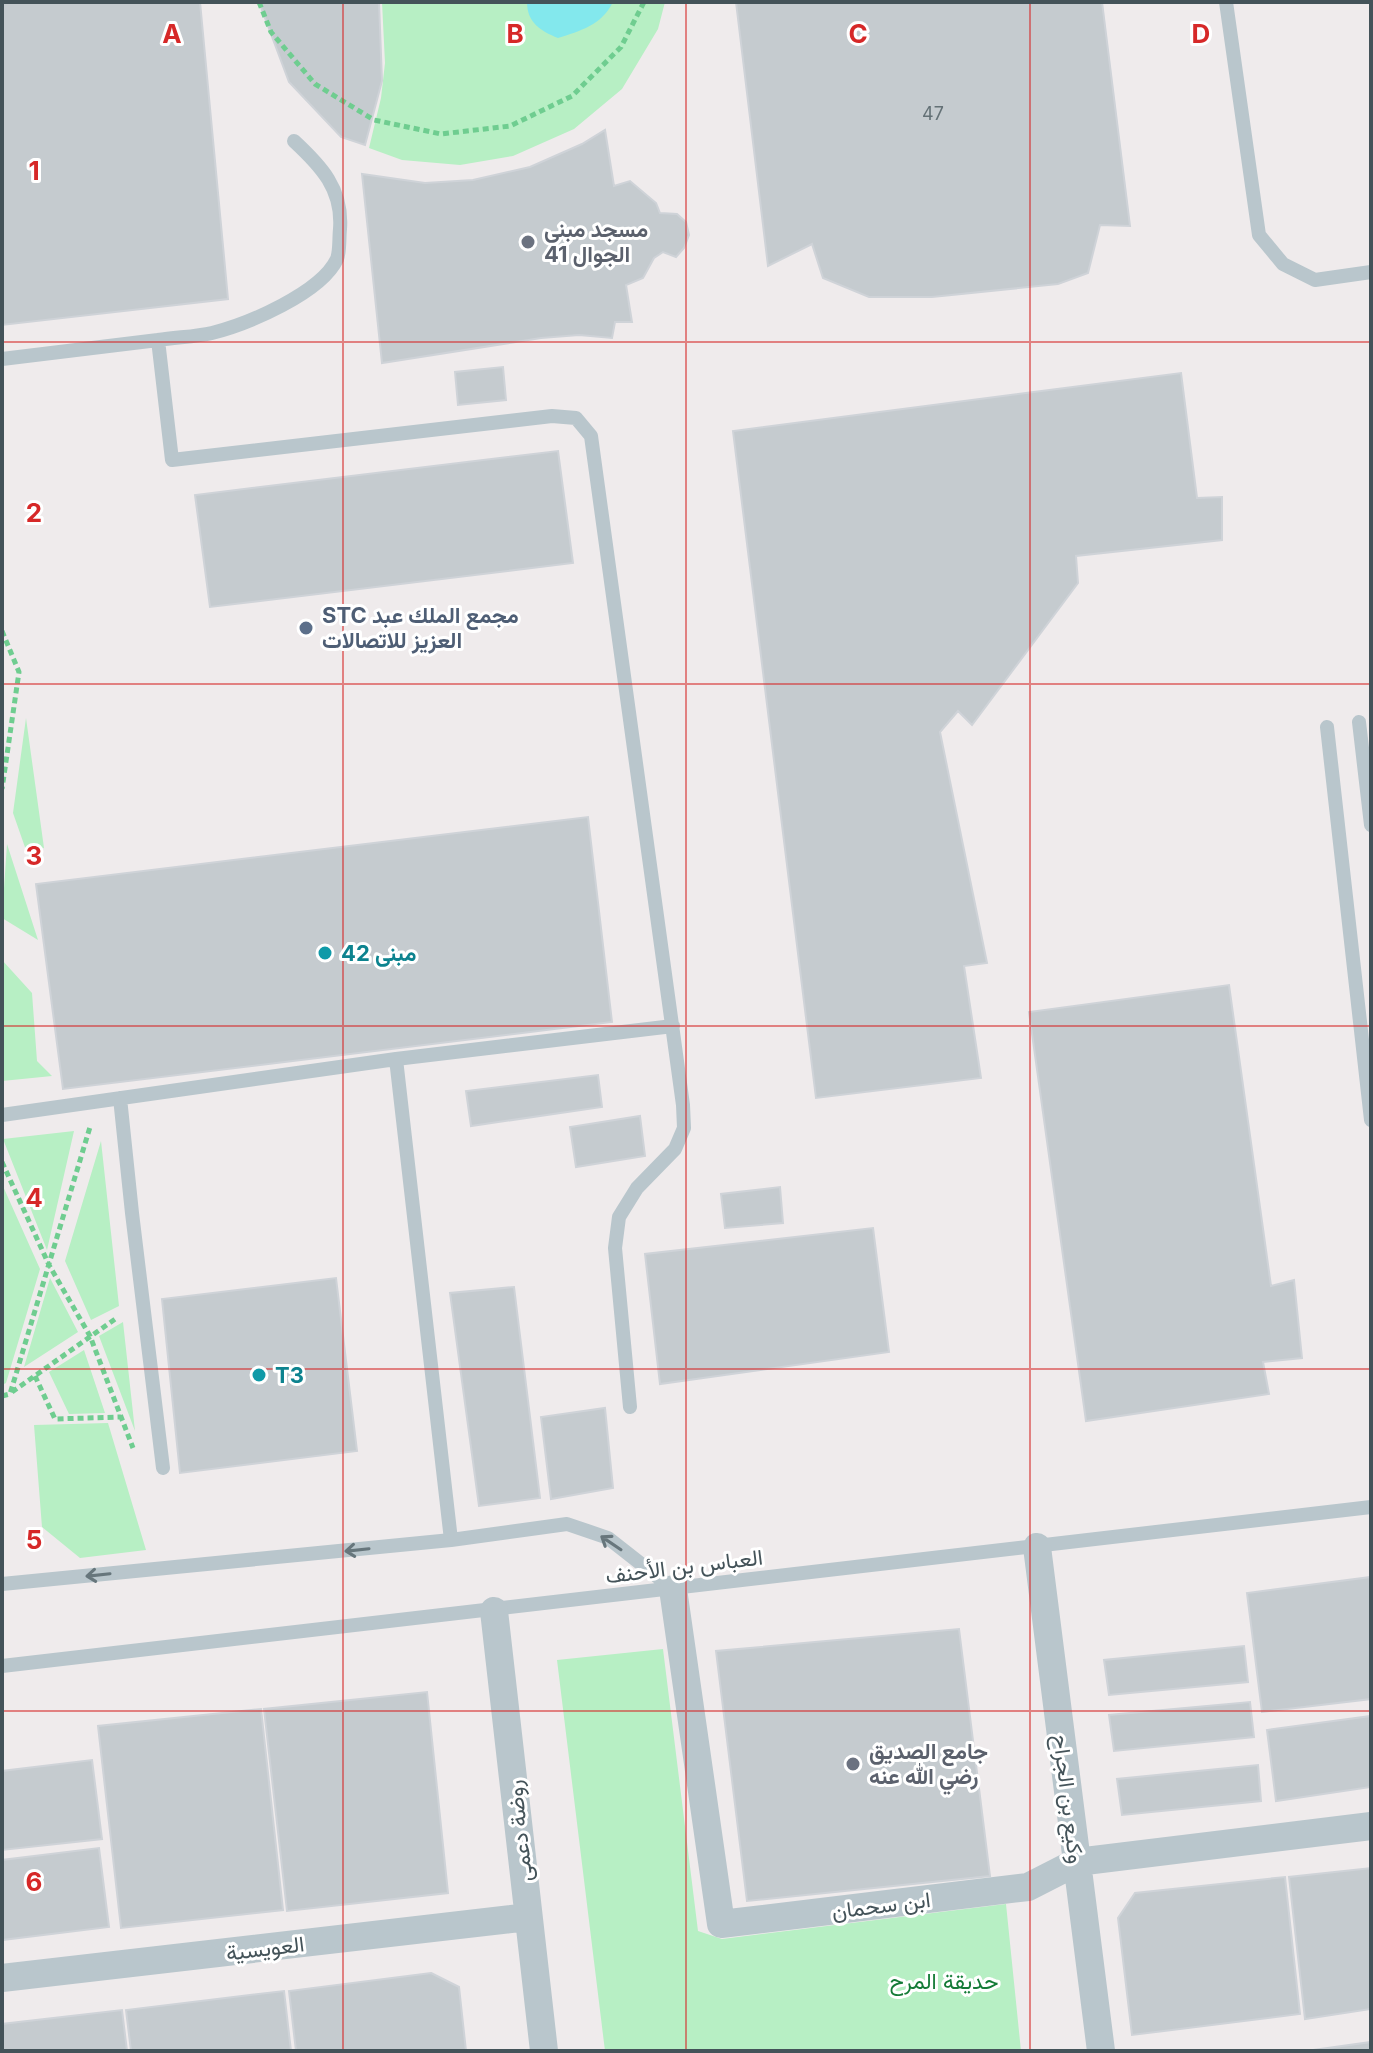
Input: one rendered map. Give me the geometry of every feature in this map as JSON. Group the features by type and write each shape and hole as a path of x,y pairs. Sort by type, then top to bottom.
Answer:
{"street":[{"name":"وكيع بن الجراح","path":"1037,1547 1101,2051"},
{"name":"ابن سحمان","path":"673,1589 721,1924 1028,1887 1077,1862 1371,1826"},
{"name":"روضة دعمى","path":"494,1611 544,2051"},
{"name":"العويسية","path":"2,1978 528,1917"}],"lane":[{"path":"1226,2 1259,235 1283,264 1315,280 1371,272"},
{"path":"2,359 212,333 259,316 296,296 327,274 338,256 341,219 332,183 320,165 294,141"},
{"path":"158,340 172,460 552,416 576,418 591,436 673,1026 684,1128 675,1149 637,1188 619,1217 615,1248 630,1407"},
{"path":"1359,722 1371,825"},
{"path":"1327,727 1371,1120"},
{"path":"2,1115 396,1059 673,1026"},
{"path":"396,1059 451,1540"},
{"path":"120,1098 161,1461"},
{"name":"العباس بن الأحنف","path":"2,1666 1371,1507"},
{"path":"2,1584 451,1540 567,1524 608,1538 673,1589"}],"path":[{"path":"259,2 271,32 315,84 374,120 441,134 510,126 572,96 621,47 644,2"},
{"path":"2,631 19,672 2,789"},
{"path":"10,1394 97,1102"},
{"path":"2,1162 49,1265 90,1336 136,1458 161,1461"},
{"path":"2,1396 10,1394 142,1301"},
{"path":"35,1376 55,1419 121,1417"}],"green space":[{"path":"382,2 665,2 658,29 622,89 574,129 513,156 460,165 402,160 369,148 381,98 385,63"},
{"path":"26,718 44,848 27,853 13,813"},
{"path":"7,844 38,940 2,918"},
{"path":"2,960 32,993 37,1061 52,1076 2,1081"},
{"path":"74,1131 47,1250 3,1139"},
{"path":"101,1141 119,1306 91,1320 65,1261"},
{"path":"2,1184 40,1269 6,1383 2,1385"},
{"path":"50,1278 78,1332 24,1367"},
{"path":"123,1322 135,1431 99,1336"},
{"path":"84,1350 105,1413 69,1414 49,1372"},
{"path":"108,1423 146,1550 80,1558 42,1527 34,1425"},
{"name":"حديقة المرح","path":"663,1649 698,1931 722,1939 1006,1904 1021,2051 605,2051 557,1660"}],"water":[{"path":"527,2 613,2 597,22 558,38 532,21"}],"building":[{"path":"2,2 200,2 228,299 2,325"},
{"path":"259,2 379,2 382,81 365,145 341,137 289,82"},
{"path":"736,2 1102,2 1130,226 1100,225 1088,273 1058,284 932,297 869,297 823,278 812,244 768,266"},
{"name":"مسجد مبنى الجوال 41","path":"605,130 614,186 630,181 656,203 660,213 677,214 686,222 689,235 676,257 663,252 654,258 643,278 626,285 632,322 615,322 612,338 579,335 541,338 382,363 362,174 425,183 473,180 530,167"},
{"path":"503,367 506,400 458,405 455,372"},
{"path":"1181,373 1197,498 1222,497 1222,540 1076,556 1078,583 972,725 958,711 940,732 987,963 964,966 981,1078 816,1098 733,431"},
{"path":"558,451 573,563 210,607 195,495"},
{"name":"مبنى 42","path":"588,817 612,1022 63,1089 36,884"},
{"path":"1229,985 1271,1286 1294,1280 1302,1358 1263,1362 1269,1394 1086,1421 1029,1012"},
{"path":"598,1075 602,1107 471,1126 466,1091"},
{"path":"640,1116 645,1156 576,1167 570,1127"},
{"path":"780,1187 783,1223 725,1228 721,1194"},
{"path":"873,1228 889,1352 660,1384 645,1254"},
{"name":"T3","path":"336,1278 357,1451 180,1473 162,1299"},
{"path":"514,1287 540,1498 479,1506 450,1293"},
{"path":"605,1408 613,1488 551,1499 541,1417"},
{"path":"1371,1577 1371,1699 1262,1712 1247,1593"},
{"name":"جامع الصديق رضي الله عنه","path":"959,1629 990,1876 747,1901 716,1651"},
{"path":"1244,1646 1248,1682 1109,1695 1104,1660"},
{"path":"427,1692 448,1893 287,1911 264,1709"},
{"path":"1250,1702 1254,1737 1114,1751 1109,1715"},
{"path":"261,1709 283,1910 121,1928 98,1726"},
{"path":"1371,1716 1371,1787 1276,1801 1267,1730"},
{"path":"92,1760 102,1839 2,1850 2,1771"},
{"path":"1258,1765 1261,1801 1122,1815 1117,1779"},
{"path":"99,1848 109,1927 2,1940 2,1860"},
{"path":"1371,1868 1371,2009 1305,2019 1289,1877"},
{"path":"1285,1877 1300,2014 1132,2035 1118,1918 1135,1893"},
{"path":"431,1973 459,1987 466,2051 296,2051 289,1991"},
{"path":"284,1991 291,2051 131,2051 126,2010"},
{"path":"122,2010 127,2051 2,2051 2,2024"},
{"path":"1371,2042 1371,2051 1306,2051"}],"place":[{"name":"مسجد مبنى الجوال 41","path":"528,242"},
{"name":"STC مجمع الملك عبد العزيز للاتصالات","path":"306,628"},
{"name":"مبنى 42","path":"325,953"},
{"name":"T3","path":"259,1375"},
{"name":"جامع الصديق رضي الله عنه","path":"853,1764"}]}
